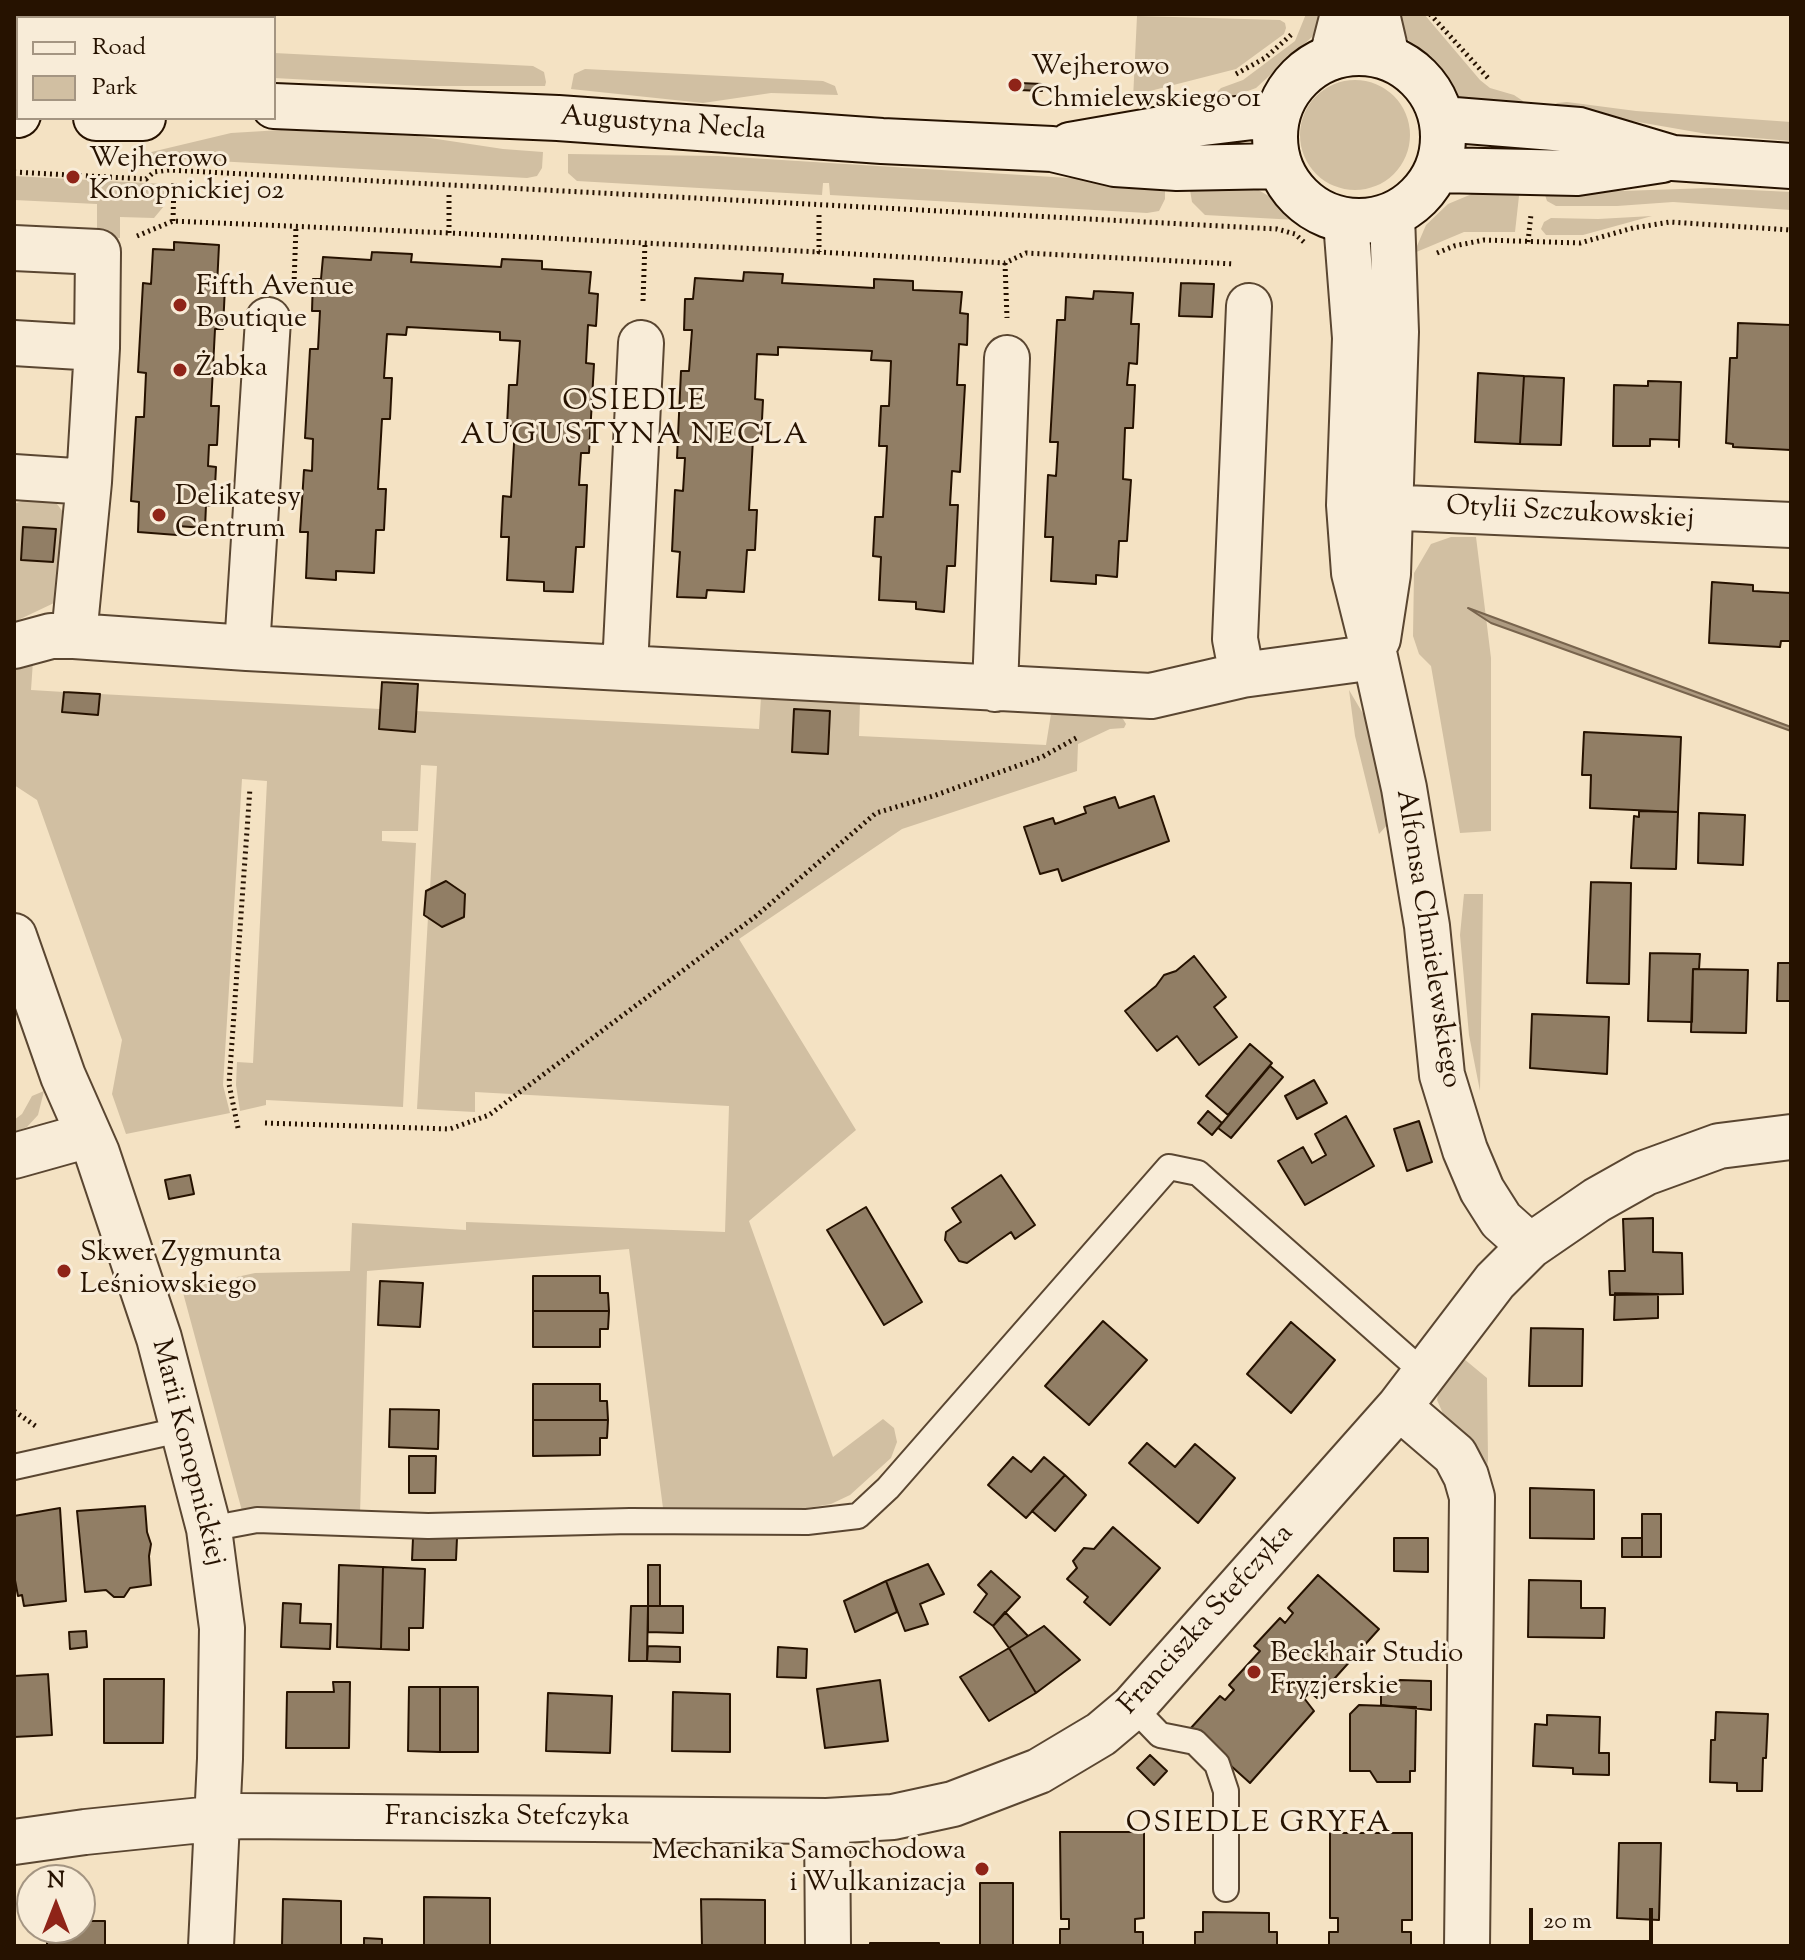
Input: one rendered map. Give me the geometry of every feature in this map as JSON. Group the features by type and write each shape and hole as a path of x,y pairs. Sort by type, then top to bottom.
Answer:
{"street":[{"path":"1332,57 1343,14"},
{"path":"1377,14 1387,57"},
{"path":"1360,52 1387,57 1412,71 1431,93 1442,119 1444,145 1437,170 1426,189 1411,205 1392,215 1369,222 1346,221 1317,211 1294,192 1279,166 1274,140 1277,114 1289,89 1308,69 1332,57 1360,52"},
{"name":"Augustyna Necla","path":"276,106 558,118 882,141 1052,149 1115,164 1177,168 1279,166"},
{"name":"Augustyna Necla","path":"1052,149 1165,128 1277,114"},
{"path":"1442,119 1579,130 1673,158 1791,166"},
{"path":"1437,170 1577,173 1673,158"},
{"name":"Alfonsa Chmielewskiego","path":"1392,215 1396,264 1369,506 1354,573 1404,788 1427,926 1442,1075 1465,1150 1482,1190 1501,1220 1530,1246"},
{"name":"Alfonsa Chmielewskiego","path":"1346,221 1369,506"},
{"path":"14,248 98,252 97,348 89,482 74,636"},
{"path":"1242,675 1235,639 1249,306"},
{"path":"247,648 268,320"},
{"path":"14,343 97,348"},
{"path":"625,667 641,343"},
{"path":"995,689 1007,358"},
{"path":"14,477 89,482"},
{"name":"Otylii Szczukowskiej","path":"1369,506 1791,525"},
{"path":"14,646 51,636 74,636 1151,696 1242,675 1375,657"},
{"name":"Marii Konopnickiej","path":"14,936 63,1076 89,1135 159,1338 209,1529 222,1628 211,1946"},
{"path":"14,1156 89,1135"},
{"name":"Franciszka Stefczyka","path":"14,1842 217,1818 827,1821 893,1817 953,1804 1039,1771 1101,1734 1133,1707 1411,1390 1495,1281 1530,1246 1597,1200 1645,1173 1719,1146 1791,1137"},
{"path":"1411,1390 1455,1455 1472,1497 1467,1946"},
{"path":"827,1821 828,1946"}],"lane":[{"path":"209,1529 257,1520 428,1526 630,1521 807,1522 858,1516 888,1488 1169,1167 1198,1173 1411,1390"},
{"path":"14,1467 184,1429"},
{"path":"1133,1707 1160,1735 1195,1742 1217,1764 1226,1791 1226,1889"}],"path":[{"path":"1226,79 1265,58 1291,37 1295,26"},
{"path":"14,172 146,179 154,172 169,170 1285,230 1295,234 1328,268 1350,270"},
{"path":"173,221 174,182"},
{"path":"449,195 449,233"},
{"path":"819,215 819,252"},
{"path":"98,252 173,221 645,242 1005,263 1026,253 1240,265 1239,293 1249,306"},
{"path":"1396,264 1415,263 1454,246 1484,240 1580,243 1651,224 1690,223 1791,230"},
{"path":"268,320 293,307 296,226"},
{"path":"641,343 645,242"},
{"path":"1005,263 1007,358"},
{"path":"265,1123 450,1129 489,1115 756,916 876,813 1042,757 1081,735"},
{"path":"238,1128 229,1084 250,788"}],"green space":[{"path":"1306,14 1325,14 1312,37 1256,88 1215,103 1214,95 1221,88 1243,80 1295,41"},
{"path":"1397,14 1424,14 1480,80 1490,88 1514,95 1523,101 1525,107 1469,105 1457,97 1406,37"},
{"path":"1137,16 1280,20 1286,28 1284,34 1236,69 1150,91 1144,99 1133,99"},
{"path":"276,53 533,66 544,72 546,82 545,86 424,86 276,78"},
{"path":"585,69 823,81 835,86 838,95 771,93 703,103 571,89 574,74"},
{"path":"1355,80 1376,84 1394,96 1406,114 1410,135 1406,156 1394,174 1376,186 1355,190 1334,186 1316,174 1304,156 1300,135 1304,114 1316,96 1334,84"},
{"path":"1567,102 1636,111 1791,122 1791,141 1707,134 1552,107"},
{"path":"281,130 417,136 543,152 542,168 537,176 527,178 143,157 143,154 231,133"},
{"path":"568,154 718,156 1165,184 1165,199 1159,211 1147,213 830,195 829,183 823,183 822,195 577,181 568,173"},
{"path":"14,176 165,184 164,206 154,218 120,217 120,238 97,238 97,204 14,200"},
{"path":"1189,184 1255,188 1297,220 1205,215 1192,202"},
{"path":"1520,187 1515,232 1464,232 1414,253 1426,225 1448,204 1479,191"},
{"path":"1710,188 1791,192 1791,210 1673,202 1556,206 1547,201 1545,195 1545,189 1621,191"},
{"path":"1652,216 1583,235 1546,235 1541,229 1544,222 1551,218"},
{"path":"33,497 54,500 66,516 60,596 54,603 14,622 14,504"},
{"path":"1451,537 1476,537 1491,658 1491,831 1460,833 1431,666 1419,654 1413,636 1414,573 1431,544"},
{"path":"33,661 31,690 64,692 63,712 98,715 100,694 380,709 379,729 414,732 416,711 759,729 761,697 860,702 859,736 1046,745 1051,714 1119,716 1123,719 1126,724 1124,728 1110,729 1078,744 1077,771 902,829 739,939 856,1130 749,1221 833,1457 883,1419 894,1428 897,1442 891,1458 850,1495 831,1504 788,1511 730,1513 663,1508 629,1249 367,1271 360,1514 286,1508 242,1511 182,1289 255,1273 350,1271 352,1223 466,1230 466,1222 725,1232 729,1106 475,1092 475,1112 417,1109 428,917 443,927 464,918 465,894 446,881 430,889 437,766 421,765 418,831 382,831 382,841 416,843 403,1107 266,1100 266,1105 240,1111 236,1085 237,1062 253,1063 267,781 242,779 223,1085 230,1113 126,1134 112,1094 122,1040 37,800 14,785 14,665"},
{"path":"1349,690 1365,717 1373,741 1388,824 1379,834 1355,736"},
{"path":"1464,894 1483,894 1480,1091 1469,1035 1460,935"},
{"path":"44,1091 38,1115 27,1127 14,1132 14,1120 22,1114 32,1096"},
{"path":"1458,1354 1487,1378 1488,1460 1483,1470 1449,1427 1437,1400 1440,1384"}],"shaded area":[{"path":"1468,608 1791,727 1791,731 1491,623"}],"building":[{"path":"1020,83 1042,84 1042,91 1019,90"},
{"path":"174,242 219,245 217,286 225,286 223,329 215,329 211,406 219,406 217,445 209,445 208,466 216,467 214,506 206,505 205,528 177,526 177,535 138,532 139,502 131,501 136,417 144,417 146,373 138,372 143,283 151,284 153,249 174,250"},
{"path":"372,252 412,254 411,262 501,267 502,259 542,261 542,269 591,272 589,293 598,294 596,326 588,325 586,363 594,364 589,453 581,453 579,485 587,485 584,547 576,547 573,592 544,591 544,582 507,580 509,537 501,537 503,496 511,497 515,426 507,426 509,385 517,385 520,341 500,340 500,332 407,327 406,335 387,334 384,378 392,378 390,419 382,419 378,489 386,489 384,530 376,530 374,573 336,571 336,580 306,578 308,532 300,532 304,470 312,471 313,439 305,438 310,349 318,349 320,311 312,311 313,279 321,279 323,257 371,260"},
{"path":"744,272 783,274 782,283 874,288 874,279 913,281 913,290 962,292 960,313 968,314 967,345 959,344 957,385 965,385 960,472 952,471 950,505 958,505 955,566 947,566 944,612 916,609 916,602 879,600 881,557 873,556 875,517 883,517 887,446 879,446 881,406 889,406 891,361 871,360 872,351 778,347 778,355 757,354 755,399 763,400 761,439 753,439 749,510 757,510 755,550 747,550 744,592 707,590 706,598 677,597 680,552 672,551 675,490 683,491 685,458 677,458 681,371 689,371 692,330 684,330 685,299 693,299 695,278 743,281"},
{"path":"1181,283 1214,284 1212,317 1179,316"},
{"path":"1094,291 1133,293 1131,324 1139,324 1137,364 1129,363 1127,385 1135,385 1133,428 1125,428 1123,479 1131,480 1127,541 1119,541 1117,577 1096,575 1096,584 1051,581 1053,537 1045,537 1048,475 1056,476 1058,442 1050,442 1057,320 1065,320 1066,297 1093,299"},
{"path":"1738,323 1791,325 1791,450 1733,447 1733,444 1726,443 1730,358 1737,358"},
{"path":"1478,373 1524,376 1520,444 1475,442"},
{"path":"1524,376 1564,378 1561,445 1520,444"},
{"path":"1648,381 1681,382 1679,447 1679,440 1650,439 1650,446 1613,446 1614,385 1648,386"},
{"path":"23,527 56,529 53,562 21,560"},
{"path":"1712,582 1753,585 1753,591 1791,593 1791,641 1781,641 1780,647 1709,643"},
{"path":"382,682 418,684 415,732 379,729"},
{"path":"64,692 100,694 98,715 62,712"},
{"path":"794,709 830,711 828,754 792,752"},
{"path":"1584,732 1681,737 1678,812 1590,808 1591,775 1582,775"},
{"path":"1154,796 1169,841 1062,881 1058,869 1040,874 1024,827 1053,818 1055,824 1086,813 1084,807 1115,797 1119,808"},
{"path":"1639,811 1678,812 1676,869 1631,868 1634,816 1639,817"},
{"path":"1699,813 1745,815 1743,865 1698,863"},
{"path":"446,881 465,894 464,917 442,927 424,915 426,891"},
{"path":"1591,882 1631,883 1629,984 1587,983"},
{"path":"1650,953 1700,954 1699,969 1693,969 1692,1022 1648,1021"},
{"path":"1194,956 1226,997 1214,1007 1237,1037 1199,1065 1177,1036 1157,1051 1125,1011 1156,986 1164,975 1176,971"},
{"path":"1778,963 1791,963 1791,1001 1777,1001"},
{"path":"1693,969 1748,970 1746,1033 1691,1032"},
{"path":"1532,1014 1609,1017 1607,1074 1530,1068"},
{"path":"1250,1044 1272,1063 1228,1115 1206,1096"},
{"path":"1270,1066 1283,1077 1231,1138 1218,1128"},
{"path":"1314,1080 1327,1103 1297,1119 1285,1096"},
{"path":"1208,1111 1222,1123 1212,1135 1198,1123"},
{"path":"1346,1116 1374,1166 1305,1205 1278,1161 1303,1147 1312,1163 1326,1155 1315,1134"},
{"path":"1419,1121 1432,1162 1407,1171 1394,1129"},
{"path":"190,1175 194,1194 169,1199 165,1180"},
{"path":"1001,1175 1035,1225 1015,1239 1011,1232 967,1263 959,1261 945,1240 946,1232 961,1222 952,1208"},
{"path":"866,1207 922,1302 884,1325 827,1230"},
{"path":"1653,1218 1653,1252 1682,1253 1683,1294 1610,1295 1609,1271 1625,1271 1623,1219"},
{"path":"533,1276 600,1276 600,1293 608,1293 609,1311 533,1311"},
{"path":"380,1281 423,1283 420,1327 378,1325"},
{"path":"1615,1293 1658,1294 1658,1318 1614,1320"},
{"path":"533,1311 609,1311 608,1329 600,1329 600,1347 533,1347"},
{"path":"1103,1321 1147,1360 1089,1425 1045,1386"},
{"path":"1291,1322 1335,1360 1291,1413 1247,1374"},
{"path":"1531,1328 1583,1329 1582,1386 1529,1386"},
{"path":"533,1384 600,1384 600,1401 607,1401 608,1420 533,1420"},
{"path":"390,1409 439,1410 438,1449 389,1447"},
{"path":"533,1420 608,1420 607,1438 600,1438 600,1455 533,1456"},
{"path":"1147,1443 1175,1467 1195,1444 1235,1478 1198,1523 1129,1463"},
{"path":"409,1456 436,1456 435,1493 409,1493"},
{"path":"1013,1457 1031,1472 1044,1457 1065,1475 1026,1518 988,1485"},
{"path":"1065,1475 1086,1495 1055,1531 1032,1511"},
{"path":"1530,1488 1594,1490 1594,1539 1530,1538"},
{"path":"145,1506 151,1544 151,1585 130,1588 124,1597 114,1597 106,1590 85,1592 77,1511"},
{"path":"60,1508 66,1601 24,1606 22,1595 18,1596 14,1575 14,1516"},
{"path":"1642,1514 1661,1514 1661,1557 1642,1557"},
{"path":"1113,1527 1160,1568 1110,1625 1084,1602 1088,1597 1067,1579 1077,1568 1073,1561 1084,1548 1094,1549"},
{"path":"413,1538 457,1538 456,1560 412,1560"},
{"path":"1394,1538 1428,1538 1428,1572 1394,1571"},
{"path":"1622,1538 1642,1538 1642,1557 1622,1557"},
{"path":"928,1564 944,1594 920,1604 928,1624 905,1631 886,1581"},
{"path":"339,1565 383,1567 381,1649 337,1647"},
{"path":"648,1565 660,1565 660,1606 648,1606"},
{"path":"383,1567 425,1569 423,1628 409,1628 409,1650 381,1649"},
{"path":"991,1571 1020,1597 993,1626 974,1612 987,1594 978,1585"},
{"path":"1318,1575 1379,1629 1317,1698 1310,1692 1304,1698 1314,1711 1250,1783 1190,1729 1220,1696 1225,1700 1234,1690 1229,1685 1260,1651 1254,1646 1280,1618 1285,1623 1293,1613 1288,1608"},
{"path":"1529,1580 1581,1581 1581,1608 1605,1608 1604,1638 1528,1637"},
{"path":"886,1581 897,1612 855,1632 844,1601"},
{"path":"283,1603 301,1604 300,1623 331,1624 330,1649 281,1647"},
{"path":"631,1606 648,1606 647,1661 629,1661"},
{"path":"648,1606 683,1606 683,1633 648,1632"},
{"path":"1005,1612 1028,1636 1009,1648 993,1626"},
{"path":"1044,1626 1080,1660 1036,1693 1009,1648"},
{"path":"86,1631 87,1647 70,1649 69,1632"},
{"path":"648,1646 680,1647 680,1662 647,1661"},
{"path":"778,1647 807,1649 806,1678 777,1677"},
{"path":"1009,1648 1036,1693 989,1721 960,1677"},
{"path":"48,1674 52,1735 14,1737 14,1676"},
{"path":"104,1679 164,1679 163,1743 104,1743"},
{"path":"880,1680 888,1741 825,1748 817,1689"},
{"path":"1400,1680 1431,1681 1431,1710 1381,1705 1381,1695"},
{"path":"333,1682 350,1682 349,1748 286,1748 287,1692 334,1692"},
{"path":"409,1687 440,1687 440,1752 408,1751"},
{"path":"440,1687 478,1687 478,1752 440,1752"},
{"path":"673,1692 730,1694 730,1752 672,1751"},
{"path":"548,1693 612,1696 610,1753 546,1751"},
{"path":"1359,1705 1416,1707 1415,1771 1410,1771 1410,1782 1377,1782 1370,1771 1350,1771 1350,1714"},
{"path":"1716,1712 1768,1714 1762,1791 1737,1791 1737,1783 1710,1782 1711,1740 1715,1740"},
{"path":"1547,1715 1600,1717 1599,1753 1609,1753 1609,1775 1573,1774 1573,1768 1533,1766 1535,1724 1547,1725"},
{"path":"1150,1755 1167,1771 1154,1785 1137,1768"},
{"path":"1060,1832 1144,1832 1144,1918 1135,1919 1135,1932 1143,1932 1143,1946 1060,1946 1060,1929 1069,1929 1069,1919 1061,1919"},
{"path":"1330,1833 1412,1833 1412,1920 1402,1920 1402,1932 1411,1932 1411,1946 1329,1946 1329,1932 1338,1932 1338,1918 1330,1918"},
{"path":"1619,1843 1661,1843 1659,1920 1617,1918"},
{"path":"980,1883 1013,1883 1013,1946 980,1946"},
{"path":"424,1897 490,1898 490,1946 424,1946"},
{"path":"283,1899 341,1901 341,1946 282,1946"},
{"path":"701,1899 765,1900 765,1946 702,1946"},
{"path":"1203,1912 1269,1913 1269,1932 1277,1932 1277,1946 1195,1946 1195,1932 1203,1932"},
{"path":"96,1921 105,1921 105,1946 47,1946 96,1944"},
{"path":"364,1938 382,1939 382,1946 364,1946"},
{"path":"870,1943 939,1943 939,1946 870,1946"}],"place":[{"name":"Wejherowo Chmielewskiego 01","path":"1015,85"},
{"name":"Wejherowo Konopnickiej 02","path":"73,177"},
{"name":"Fifth Avenue Boutique","path":"180,305"},
{"name":"Żabka","path":"180,370"},
{"name":"Delikatesy Centrum","path":"159,515"},
{"name":"Skwer Zygmunta Leśniowskiego","path":"64,1271"},
{"name":"Beckhair Studio Fryzjerskie","path":"1254,1672"},
{"name":"Mechanika Samochodowa i Wulkanizacja","path":"982,1869"}],"district":[{"name":"OSIEDLE AUGUSTYNA NECLA","path":"635,421"},
{"name":"OSIEDLE GRYFA","path":"1259,1826"}]}
